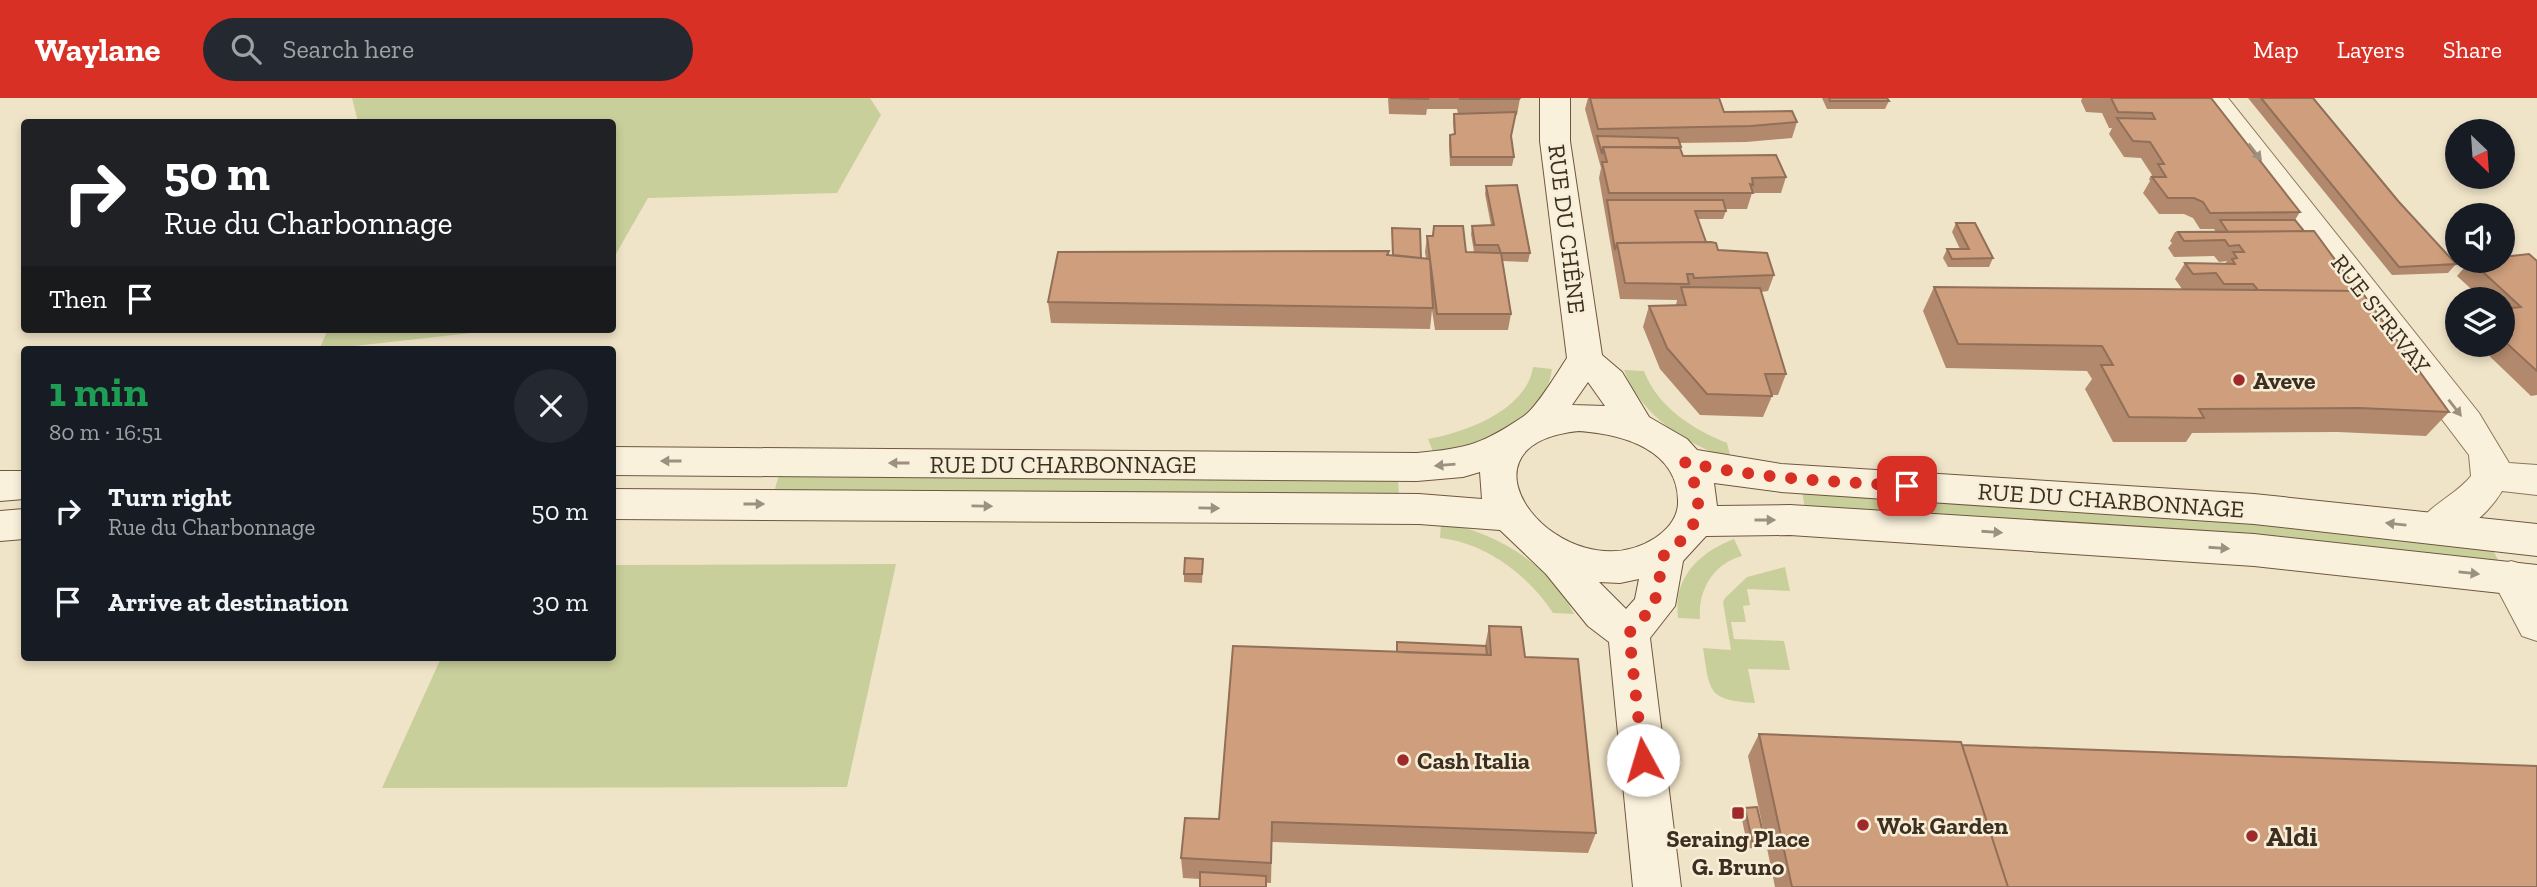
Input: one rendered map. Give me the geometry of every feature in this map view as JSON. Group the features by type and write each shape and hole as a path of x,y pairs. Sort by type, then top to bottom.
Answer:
{"main road":[{"name":"RUE DU CHÊNE","path":"1555,98 1555,141 1585,360"},
{"name":"RUE STRIVAY","path":"2213,98 2466,423 2491,466 2490,475"},
{"path":"1539,424 1585,360 1609,381 1635,425"},
{"path":"1548,551 1587,565 1628,566 1664,555 1684,540 1696,521 1700,501 1695,481 1685,462 1672,447 1635,425 1602,416 1569,416 1539,424 1522,433 1510,446 1499,466 1498,488 1510,516 1523,532 1548,551 1606,620 1629,633"},
{"name":"RUE DU CHARBONNAGE","path":"616,461 1417,467 1463,463 1510,446"},
{"name":"RUE DU CHARBONNAGE","path":"1685,462 1728,472 1781,478 2241,508 2537,540"},
{"path":"2435,528 2475,498 2490,475 2537,480"},
{"path":"0,486 21,485"},
{"name":"RUE DU CHARBONNAGE","path":"616,504 1419,509 1510,516"},
{"name":"RUE DU CHARBONNAGE","path":"1696,521 1790,520 2254,550 2524,579"},
{"path":"0,526 21,524"},
{"path":"1657,887 1629,633 1654,606 1664,555"},
{"path":"2524,579 2537,624"}],"green space":[{"path":"352,98 870,98 881,115 837,193 648,198 616,254 616,119 357,119"},
{"path":"326,333 471,333 355,346 321,346"},
{"path":"1533,367 1552,369 1547,387 1537,403 1523,416 1489,436 1434,454 1428,439 1476,425 1507,407 1519,396"},
{"path":"1624,370 1644,371 1658,395 1677,415 1701,431 1727,443 1731,459 1698,445 1667,426 1642,401"},
{"path":"779,475 1398,479 1399,497 774,492"},
{"path":"1802,491 2144,512 2491,546 2500,564 1805,509"},
{"path":"1441,523 1480,533 1518,553 1551,580 1574,614 1553,613 1518,574 1489,554 1474,546 1440,538"},
{"path":"1734,539 1742,556 1723,565 1709,580 1702,598 1700,619 1678,618 1680,591 1691,569 1709,552"},
{"path":"896,564 847,787 382,788 440,661 616,661 616,565"},
{"path":"1785,567 1790,591 1747,589 1750,605 1743,606 1746,622 1731,622 1734,639 1784,641 1790,670 1748,669 1755,703 1720,696 1710,684 1703,648 1731,650 1723,602 1725,598 1747,577"}],"building":[{"path":"1460,98 1520,98 1460,99"},
{"path":"1590,98 1719,98 1724,112 1792,111 1797,122 1751,126 1598,129"},
{"path":"1829,98 1887,98 1889,101 1830,101"},
{"path":"2111,98 2211,98 2300,212 2210,213 2203,202 2194,198 2168,198 2152,177 2166,177 2158,164 2164,164 2150,142 2133,141 2117,118 2155,119 2152,113 2118,112"},
{"path":"2261,98 2313,98 2399,202 2445,252 2445,265 2399,267"},
{"path":"1516,112 1511,136 1514,157 1451,157 1450,135 1455,134 1454,114"},
{"path":"1597,136 1678,138 1681,147 1603,147 1602,154"},
{"path":"1603,147 1680,148 1683,156 1776,155 1786,177 1752,178 1753,185 1750,184 1753,193 1609,193 1602,162 1607,162"},
{"path":"1517,185 1530,253 1501,253 1498,245 1475,245 1472,226 1494,225 1486,186"},
{"path":"1607,200 1723,200 1726,211 1695,211 1706,242 1617,243 1615,250"},
{"path":"2220,220 2295,220 2304,231 2228,232"},
{"path":"1956,223 1975,223 1993,258 1952,259 1947,249 1969,249"},
{"path":"1434,226 1463,226 1466,252 1501,253 1511,314 1437,314 1427,236 1433,236"},
{"path":"1392,228 1420,229 1421,258 1393,255"},
{"path":"2314,231 2358,291 2258,290 2253,284 2224,284 2216,273 2193,274 2185,263 2235,264 2232,259 2237,258 2233,252 2244,252 2239,245 2229,246 2225,240 2184,241 2178,232"},
{"path":"1617,243 1716,243 1718,250 1767,253 1774,275 1694,278 1693,274 1687,274 1689,284 1625,283"},
{"path":"1389,251 1387,255 1430,259 1433,308 1048,302 1058,252"},
{"path":"2529,254 2537,261 2537,371 2515,351 2515,308 2521,307 2515,301 2515,287 2499,287 2484,273 2515,273 2515,256"},
{"path":"1681,287 1760,288 1786,374 1765,374 1772,396 1707,394 1667,348 1649,306 1686,305"},
{"name":"Aveve","path":"1934,287 2361,291 2449,412 2359,408 2199,409 2204,418 2129,417 2101,365 2113,365 2102,346 1958,344"},
{"path":"1185,558 1203,559 1202,574 1184,574"},
{"name":"Cash Italia","path":"1489,626 1521,627 1525,657 1578,659 1596,833 1272,822 1271,863 1181,858 1185,818 1219,819 1233,646 1491,655"},
{"path":"1397,642 1486,646 1487,655 1397,652"},
{"name":"Wok Garden","path":"1759,734 1961,742 2008,887 1792,887"},
{"name":"Aldi","path":"1962,745 2537,766 2537,887 2008,887"},
{"path":"1757,807 1765,842 1752,841 1745,808"},
{"path":"1200,872 1266,876 1266,887 1200,887"}],"place":[{"name":"Aveve","path":"2239,380"},
{"name":"Cash Italia","path":"1403,760"},
{"name":"Seraing Place G. Bruno","path":"1738,813"},
{"name":"Wok Garden","path":"1863,825"},
{"name":"Aldi","path":"2252,836"}],"route":[{"path":"1643,760 1629,633 1654,606 1664,555 1684,540 1696,521 1700,501 1695,481 1685,462 1728,472 1781,478 1907,486"}]}
